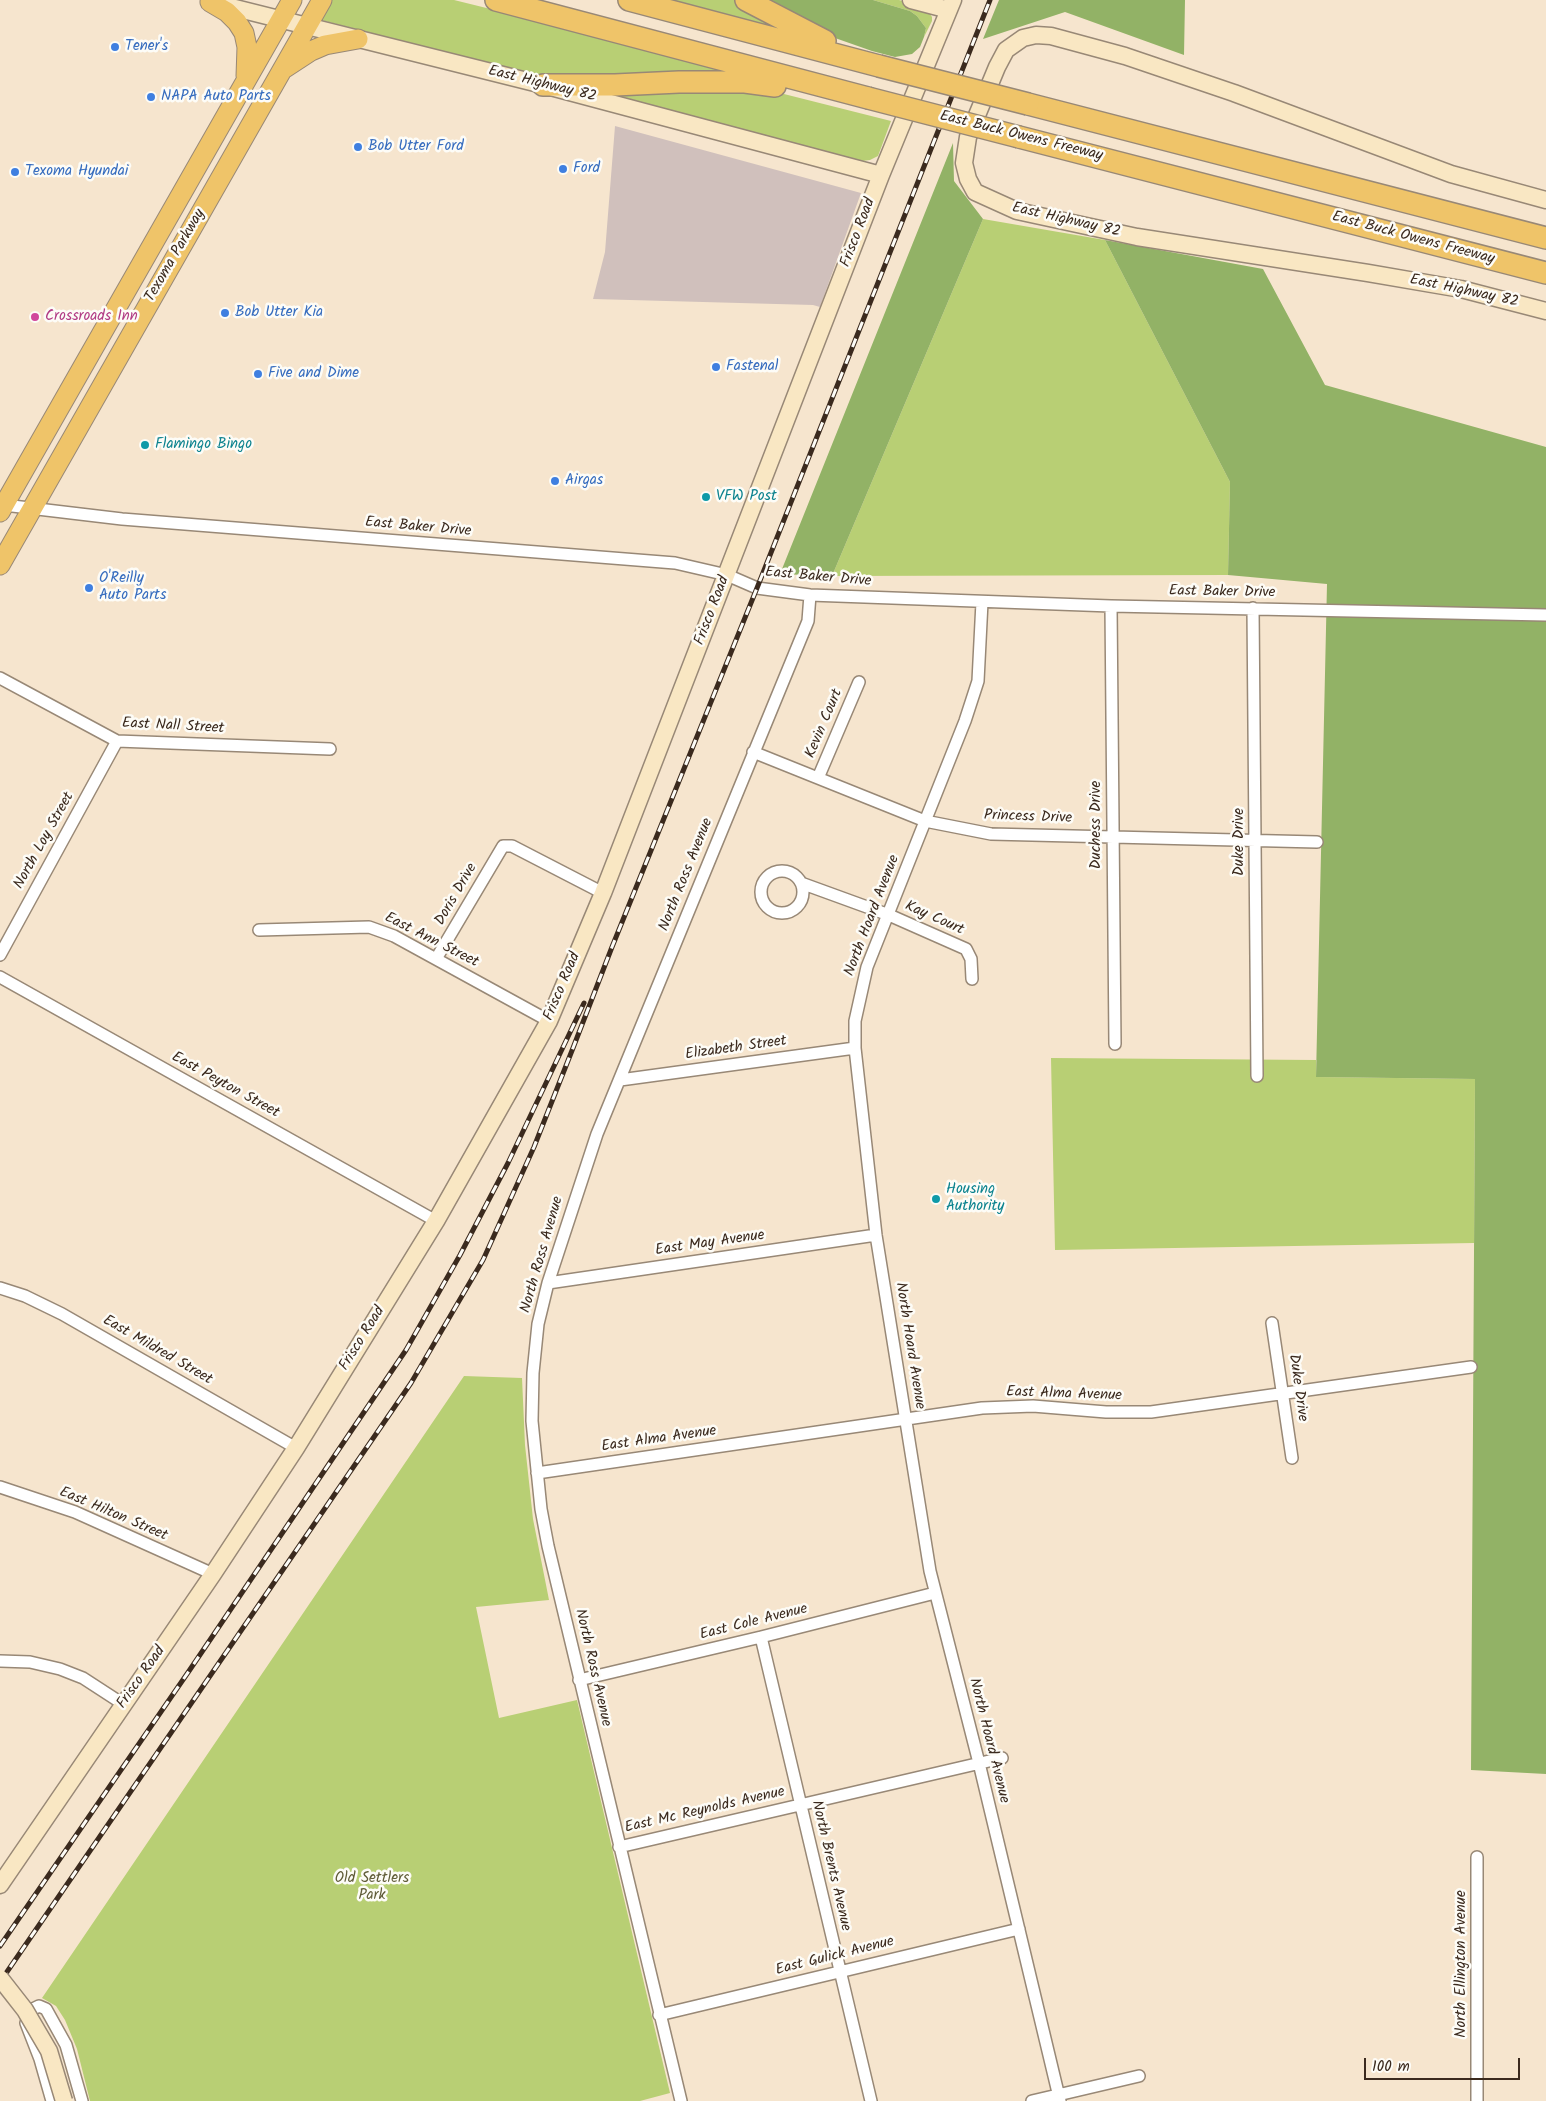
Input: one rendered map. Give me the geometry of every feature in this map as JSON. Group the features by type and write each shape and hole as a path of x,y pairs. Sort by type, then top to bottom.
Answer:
{"highway":[{"name":"East Buck Owens Freeway","path":"496,0 845,94 868,98 1546,274"},
{"path":"629,0 1546,238"},
{"path":"746,0 786,22 872,64"},
{"path":"543,85 615,86 679,82 745,82 845,94"}],"main road":[{"name":"Texoma Parkway","path":"2,509 292,0"},
{"name":"Texoma Parkway","path":"0,565 322,0"},
{"path":"206,1 227,12 244,32 247,47 246,81"},
{"path":"282,71 311,51 325,45 358,39"}],"street":[{"path":"911,0 951,5"},
{"name":"East Highway 82","path":"206,1 282,18 307,26 543,85 881,175"},
{"name":"Frisco Road","path":"0,1885 213,1574 296,1448 436,1221 549,1021 603,893 881,175 951,5"},
{"name":"East Highway 82","path":"1546,200 1451,174 1225,90 1125,56 1051,36 1036,35 1023,38 1006,50 968,137 964,163 968,179 975,192 1017,211 1137,237 1461,289 1546,311"},
{"name":"East Baker Drive","path":"2,509 675,563 727,575 757,588 810,595 1111,606 1546,615"},
{"name":"North Ross Avenue","path":"681,2101 548,1546 537,1473 532,1421 533,1374 538,1324 548,1283 597,1134 808,621 810,595"},
{"name":"North Hoard Avenue","path":"982,602 978,681 965,721 867,967 855,1021 855,1048 876,1235 930,1571 979,1763 1059,2098"},
{"name":"Duchess Drive","path":"1111,606 1115,1044"},
{"name":"Duke Drive","path":"1254,608 1257,1076"},
{"name":"East Nall Street","path":"0,678 117,741 330,749"},
{"name":"Kevin Court","path":"818,778 859,682"},
{"name":"North Loy Street","path":"0,955 117,741"},
{"name":"Princess Drive","path":"753,752 925,821 991,834 1316,842"},
{"name":"Doris Drive","path":"436,959 503,846 512,846 603,893"},
{"path":"801,883 889,915"},
{"name":"Kay Court","path":"889,915 966,949 971,959 972,980"},
{"name":"East Ann Street","path":"259,930 369,927 394,936 549,1021"},
{"name":"East Peyton Street","path":"0,977 436,1221"},
{"name":"Elizabeth Street","path":"620,1080 855,1048"},
{"name":"East May Avenue","path":"548,1283 876,1235"},
{"name":"East Mildred Street","path":"0,1288 25,1296 62,1314 296,1448"},
{"name":"Duke Drive","path":"1272,1323 1292,1458"},
{"name":"East Alma Avenue","path":"537,1473 982,1408 1033,1406 1106,1412 1151,1412 1470,1367"},
{"name":"East Hilton Street","path":"0,1487 75,1512 213,1574"},
{"name":"East Cole Avenue","path":"579,1680 935,1593"},
{"name":"North Brents Avenue","path":"761,1637 871,2101"},
{"path":"0,1662 30,1662 60,1669 83,1678 123,1704"},
{"name":"East Mc Reynolds Avenue","path":"619,1847 1002,1758"},
{"name":"North Ellington Avenue","path":"1477,1857 1477,2101"},
{"name":"East Gulick Avenue","path":"659,2015 1019,1929"},
{"path":"0,1978 25,2010 49,2051 64,2101"},
{"path":"52,2101 40,2059 26,2023 31,2010 40,2006 46,2009 66,2045 82,2101"},
{"path":"1032,2101 1059,2098 1139,2076"}],"shaded area":[{"path":"615,126 861,193 820,307 813,305 593,299 605,252"}],"green space":[{"path":"332,0 454,0 774,79 551,77 534,75 321,20"},
{"path":"666,0 736,0 776,25 775,28"},
{"path":"759,0 873,0 910,11 917,16 926,28 920,47 912,54 895,57 818,32"},
{"path":"873,0 899,0 918,5 928,11 932,21 924,37 926,28 917,16 910,11"},
{"path":"999,0 1185,0 1184,55 1065,12 983,39"},
{"path":"604,92 776,92 891,121 878,156 862,161"},
{"path":"953,143 954,181 983,219 832,576 780,574"},
{"path":"983,219 1105,240 1230,482 1228,575 832,576"},
{"path":"1105,240 1263,269 1325,385 1546,447 1546,1774 1471,1770 1475,1079 1316,1077 1327,584 1228,575 1230,482"},
{"path":"1051,1058 1316,1060 1316,1077 1475,1079 1474,1243 1055,1250"},
{"name":"Old Settlers Park","path":"464,1376 522,1378 525,1445 533,1519 549,1600 476,1607 499,1718 577,1700 670,2093 640,2101 90,2101 77,2049 65,2020 56,2006 42,1998"}],"railway":[{"path":"0,1982 411,1383 483,1260 534,1147 990,0"},
{"path":"0,1946 406,1350 460,1255 508,1163 584,1003"}],"place":[{"name":"Tener's","path":"115,47"},
{"name":"NAPA Auto Parts","path":"151,97"},
{"name":"Bob Utter Ford","path":"358,147"},
{"name":"Ford","path":"563,169"},
{"name":"Texoma Hyundai","path":"15,172"},
{"name":"Bob Utter Kia","path":"225,313"},
{"name":"Crossroads Inn","path":"35,317"},
{"name":"Fastenal","path":"716,367"},
{"name":"Five and Dime","path":"258,374"},
{"name":"Flamingo Bingo","path":"145,445"},
{"name":"Airgas","path":"555,481"},
{"name":"VFW Post","path":"706,497"},
{"name":"O'Reilly Auto Parts","path":"89,588"},
{"name":"Housing Authority","path":"936,1199"}]}
